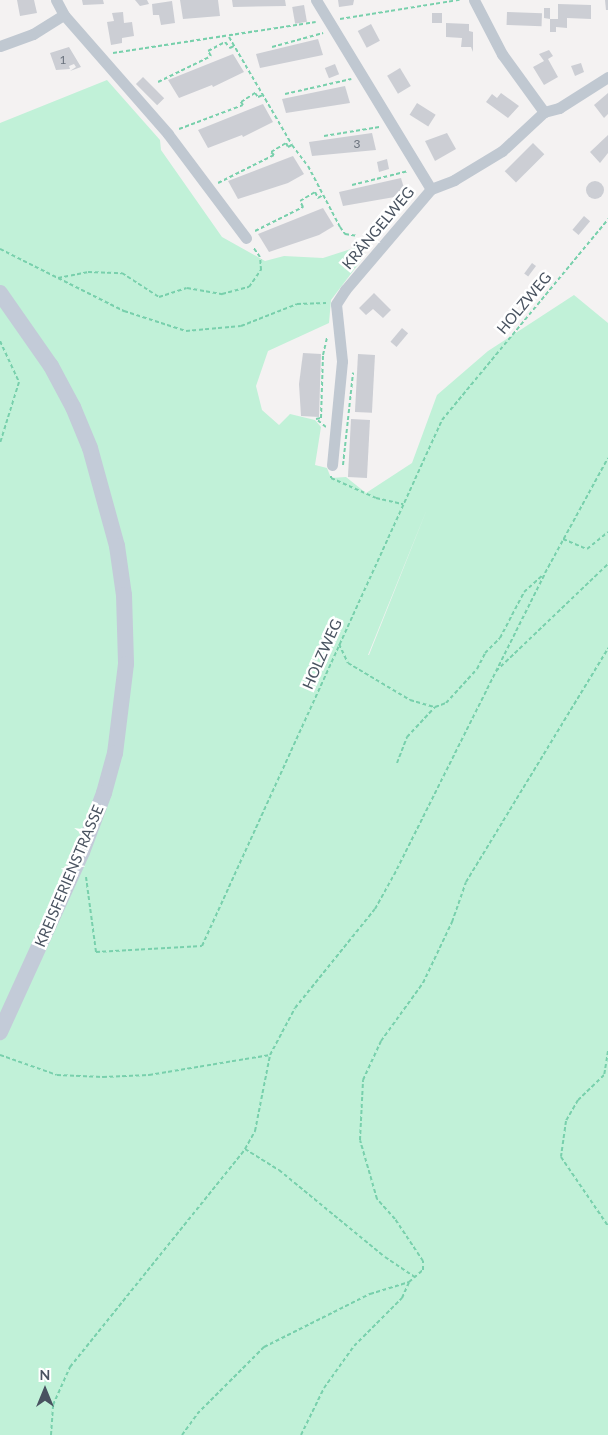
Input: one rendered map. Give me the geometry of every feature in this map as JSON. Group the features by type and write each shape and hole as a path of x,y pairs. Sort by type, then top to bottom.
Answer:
{"street":[{"path":"56,0 64,15 168,134 246,238"},
{"path":"316,0 334,24 391,124 431,189"},
{"path":"474,0 502,54 544,112"},
{"path":"0,46 33,34 64,15"},
{"name":"KRÄNGELWEG","path":"336,304 383,242 431,189 454,180 502,151 544,112 559,108 608,77"},
{"name":"KREISFERIENSTRASSE","path":"0,293 24,324 73,407 104,492 117,546 126,626 122,710 111,769 82,852 0,1032"},
{"path":"332,464 342,362 336,304"}],"path":[{"path":"103,61 115,52 334,24 459,0"},
{"path":"272,47 334,24"},
{"path":"229,36 292,145 308,166 345,234 358,236"},
{"path":"158,82 211,56 208,51 225,42 230,48 234,46"},
{"path":"285,94 363,75"},
{"path":"168,134 243,105 241,102 255,93 258,97 263,95"},
{"path":"324,136 391,124"},
{"path":"209,188 274,155 272,152 286,143 288,147 292,145"},
{"path":"352,184 418,168"},
{"path":"58,278 88,272 122,274 159,297 186,288 222,294 249,287 261,270 260,257 246,238 265,224 303,207 300,201 314,192 318,198 323,195"},
{"name":"HOLZWEG","path":"82,852 96,952 202,946 442,420 608,220"},
{"path":"0,249 124,311 186,331 241,326 297,304 336,304"},
{"path":"316,419 320,418 323,354 330,326 337,324"},
{"path":"0,341 19,382 6,432 0,443"},
{"path":"51,1435 53,1405 70,1367 245,1149 255,1131 270,1055 295,1008 375,909 545,573 608,458"},
{"path":"332,464 331,478 376,498 404,504"},
{"path":"563,539 587,550 608,532"},
{"path":"495,673 608,564"},
{"path":"397,763 407,737 435,707 446,703 477,670 485,653 500,638 524,592 545,573"},
{"path":"339,644 348,664 410,700 435,707"},
{"path":"182,1435 197,1414 264,1347 370,1294 408,1282 416,1278 423,1270 423,1261 395,1219 377,1199 360,1140 363,1080 381,1041 423,984 452,922 466,882 608,648"},
{"path":"608,1051 604,1075 578,1100 566,1121 561,1157 608,1226"},
{"path":"0,1055 57,1075 103,1077 149,1075 270,1055"},
{"path":"245,1149 279,1170 386,1257 416,1278"},
{"path":"301,1435 324,1388 354,1346 402,1298 408,1282"}],"green space":[{"path":"107,80 160,140 161,150 222,237 265,261 284,256 323,258 354,248 366,254 331,300 329,323 268,351 256,386 262,410 279,425 290,414 315,420 321,427 315,465 327,468 331,478 346,477 366,493 412,463 437,395 488,351 574,295 608,323 608,1435 0,1435 0,123","holes":["427,509 369,655 368,655"]}],"building":[{"path":"17,0 34,0 37,13 20,16"},
{"path":"82,0 103,0 104,4 83,5"},
{"path":"135,0 147,0 149,4 140,6"},
{"path":"180,0 218,0 220,16 183,19"},
{"path":"232,0 285,0 286,6 233,7"},
{"path":"338,0 354,0 353,5 339,7"},
{"path":"605,0 608,0 608,10 606,10"},
{"path":"172,1 175,23 161,25 159,15 153,15 152,4"},
{"path":"558,4 591,5 591,19 567,18 567,28 556,27 556,32 550,32 550,19 558,19"},
{"path":"304,5 307,22 295,24 292,7"},
{"path":"544,8 550,8 550,19 544,18"},
{"path":"123,12 124,23 132,22 134,36 122,38 122,43 111,45 107,22 114,21 112,13"},
{"path":"507,12 542,13 542,26 507,25"},
{"path":"432,13 442,13 442,23 432,23"},
{"path":"446,23 469,24 469,31 473,32 473,52 471,47 461,47 462,38 446,37"},
{"path":"371,24 380,41 367,48 358,31"},
{"path":"318,39 323,55 260,68 256,54"},
{"path":"69,47 81,67 70,71 76,67 74,64 69,66 70,69 56,70 50,53"},
{"path":"549,50 553,56 548,59 558,77 544,85 533,67 544,61 539,54"},
{"path":"233,54 244,72 213,87 212,85 179,98 168,80"},
{"path":"581,63 584,72 575,76 571,66"},
{"path":"335,64 339,74 329,78 325,68"},
{"path":"400,68 411,86 398,94 387,76"},
{"path":"143,77 164,98 157,105 136,84"},
{"path":"345,86 350,103 286,113 282,99"},
{"path":"501,93 519,106 508,118 486,102 492,94 497,98"},
{"path":"608,93 608,114 604,118 594,105"},
{"path":"417,103 436,115 428,127 410,115"},
{"path":"263,104 273,122 243,137 242,135 208,148 198,130"},
{"path":"372,133 376,150 312,156 309,142"},
{"path":"447,133 456,149 435,161 425,141"},
{"path":"608,135 608,153 600,163 590,152"},
{"path":"533,143 544,154 516,183 505,171"},
{"path":"293,156 304,174 288,183 238,199 228,181"},
{"path":"387,159 389,169 379,172 377,162"},
{"path":"401,178 406,195 343,206 339,192"},
{"path":"595,181 601,184 604,190 601,196 595,199 589,196 586,190 589,184"},
{"path":"323,208 334,226 319,235 269,252 258,234"},
{"path":"584,216 590,221 579,235 572,230"},
{"path":"532,263 536,266 528,276 524,273"},
{"path":"374,293 391,310 383,318 373,309 366,315 359,308"},
{"path":"402,328 408,333 397,347 390,342"},
{"path":"303,353 321,354 319,417 301,416 299,384"},
{"path":"358,354 375,355 372,413 355,412"},
{"path":"351,419 370,420 367,478 348,477"}]}
